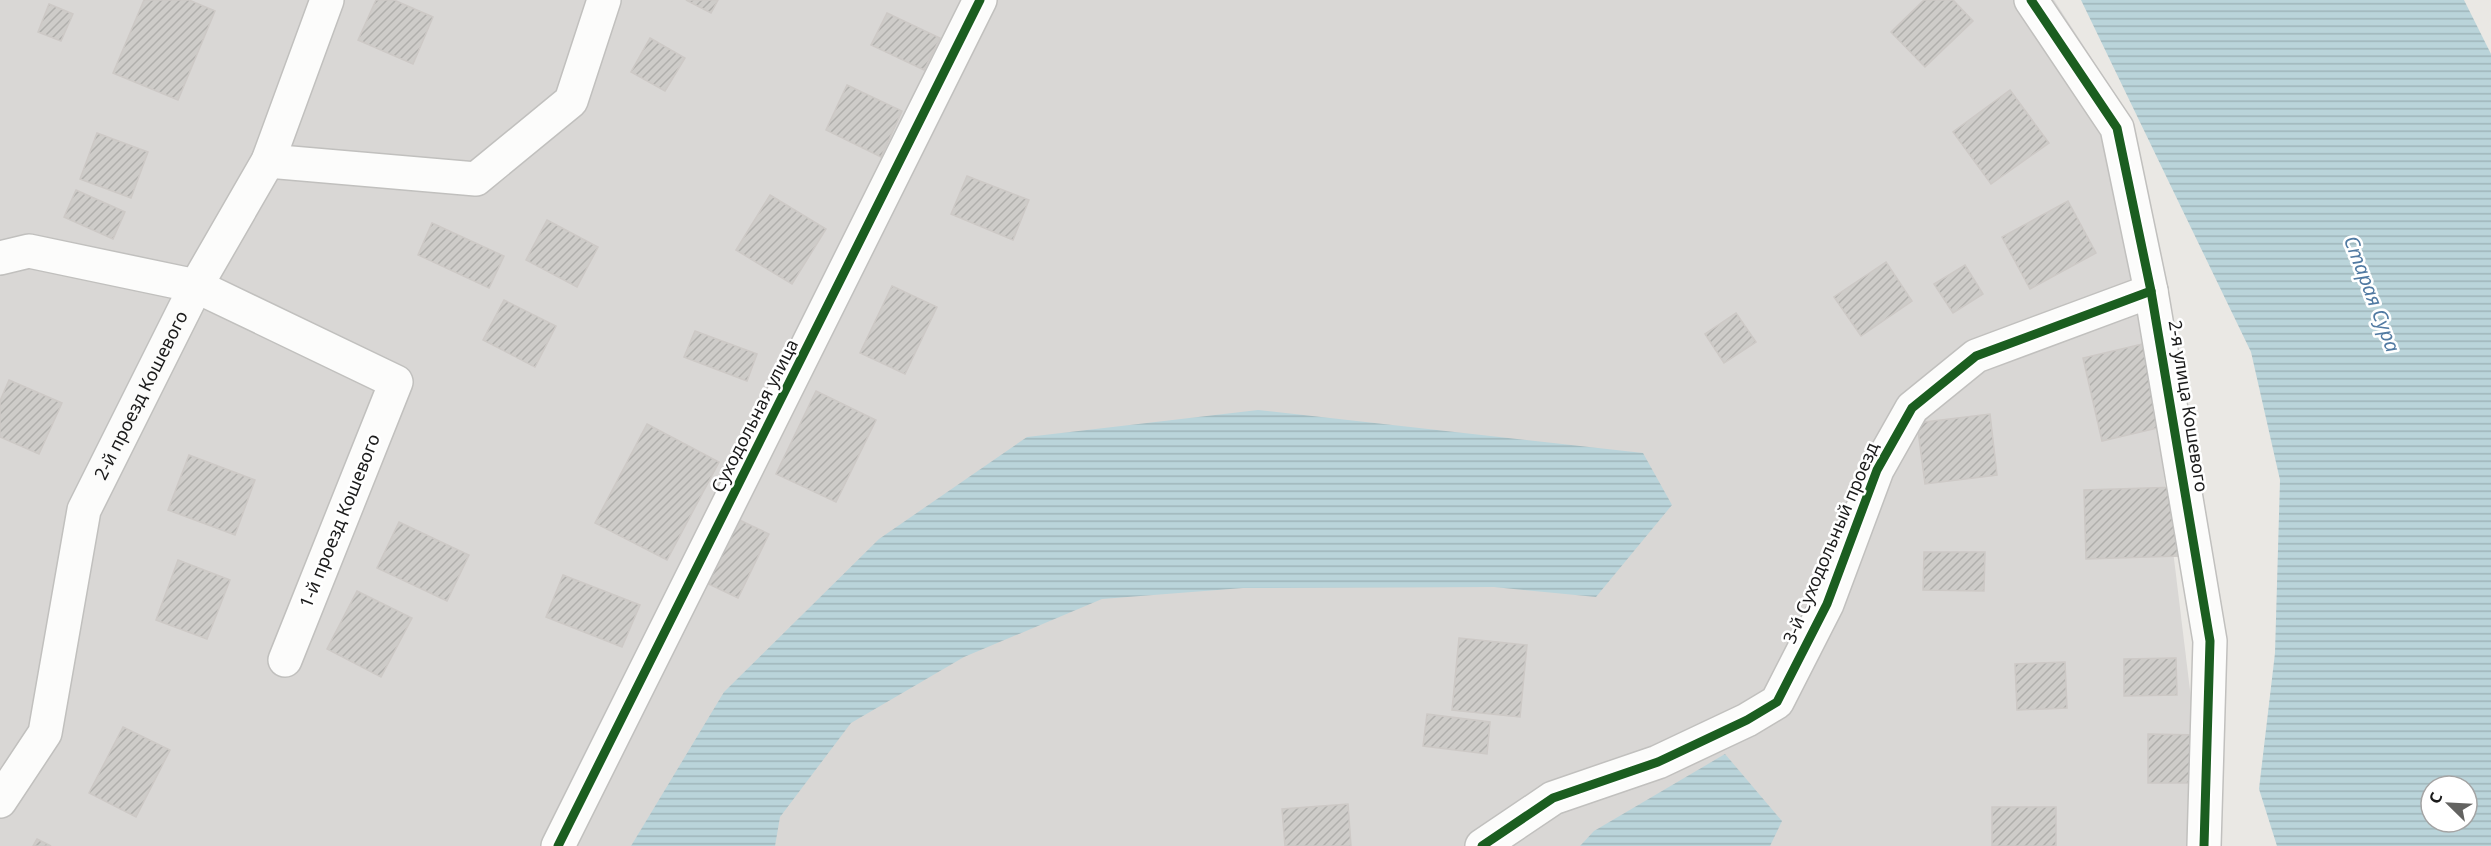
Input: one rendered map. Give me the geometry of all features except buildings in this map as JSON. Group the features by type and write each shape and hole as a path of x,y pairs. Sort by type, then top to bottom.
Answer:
{"street":[{"name":"2-й проезд Кошевого","path":"0,801 45,733 84,510 196,286 268,161 327,0"},
{"path":"268,161 476,179 571,101 604,0"},
{"name":"Суходольная улица","path":"558,846 980,0"},
{"name":"2-я улица Кошевого","path":"2031,0 2116,128 2151,291 2210,641 2204,846"},
{"path":"0,258 29,251 196,286"},
{"name":"1-й проезд Кошевого","path":"196,286 396,382 285,660"},
{"name":"3-й Суходольный проезд","path":"1482,846 1553,798 1658,762 1747,720 1777,702 1827,604 1877,470 1912,408 1976,356 2151,291"}],"shaded area":[{"path":"0,0 2054,0 2118,99 2209,846 0,846"}],"water":[{"name":"Старая Сура","path":"2081,0 2464,0 2491,54 2491,846 2277,846 2259,789 2275,653 2280,480 2251,352"},
{"path":"1258,410 1643,453 1672,505 1596,597 1494,587 1243,588 1102,599 964,657 851,723 780,817 775,846 631,846 724,692 879,539 1027,437"},
{"path":"1725,754 1782,821 1770,846 1580,846 1594,831"}],"cycle path":[{"path":"558,846 980,0"},
{"path":"2031,0 2117,128 2151,291 2210,641 2204,846"},
{"path":"1482,846 1553,798 1658,762 1747,720 1777,702 1827,604 1877,470 1912,408 1976,356 2151,291"}]}
